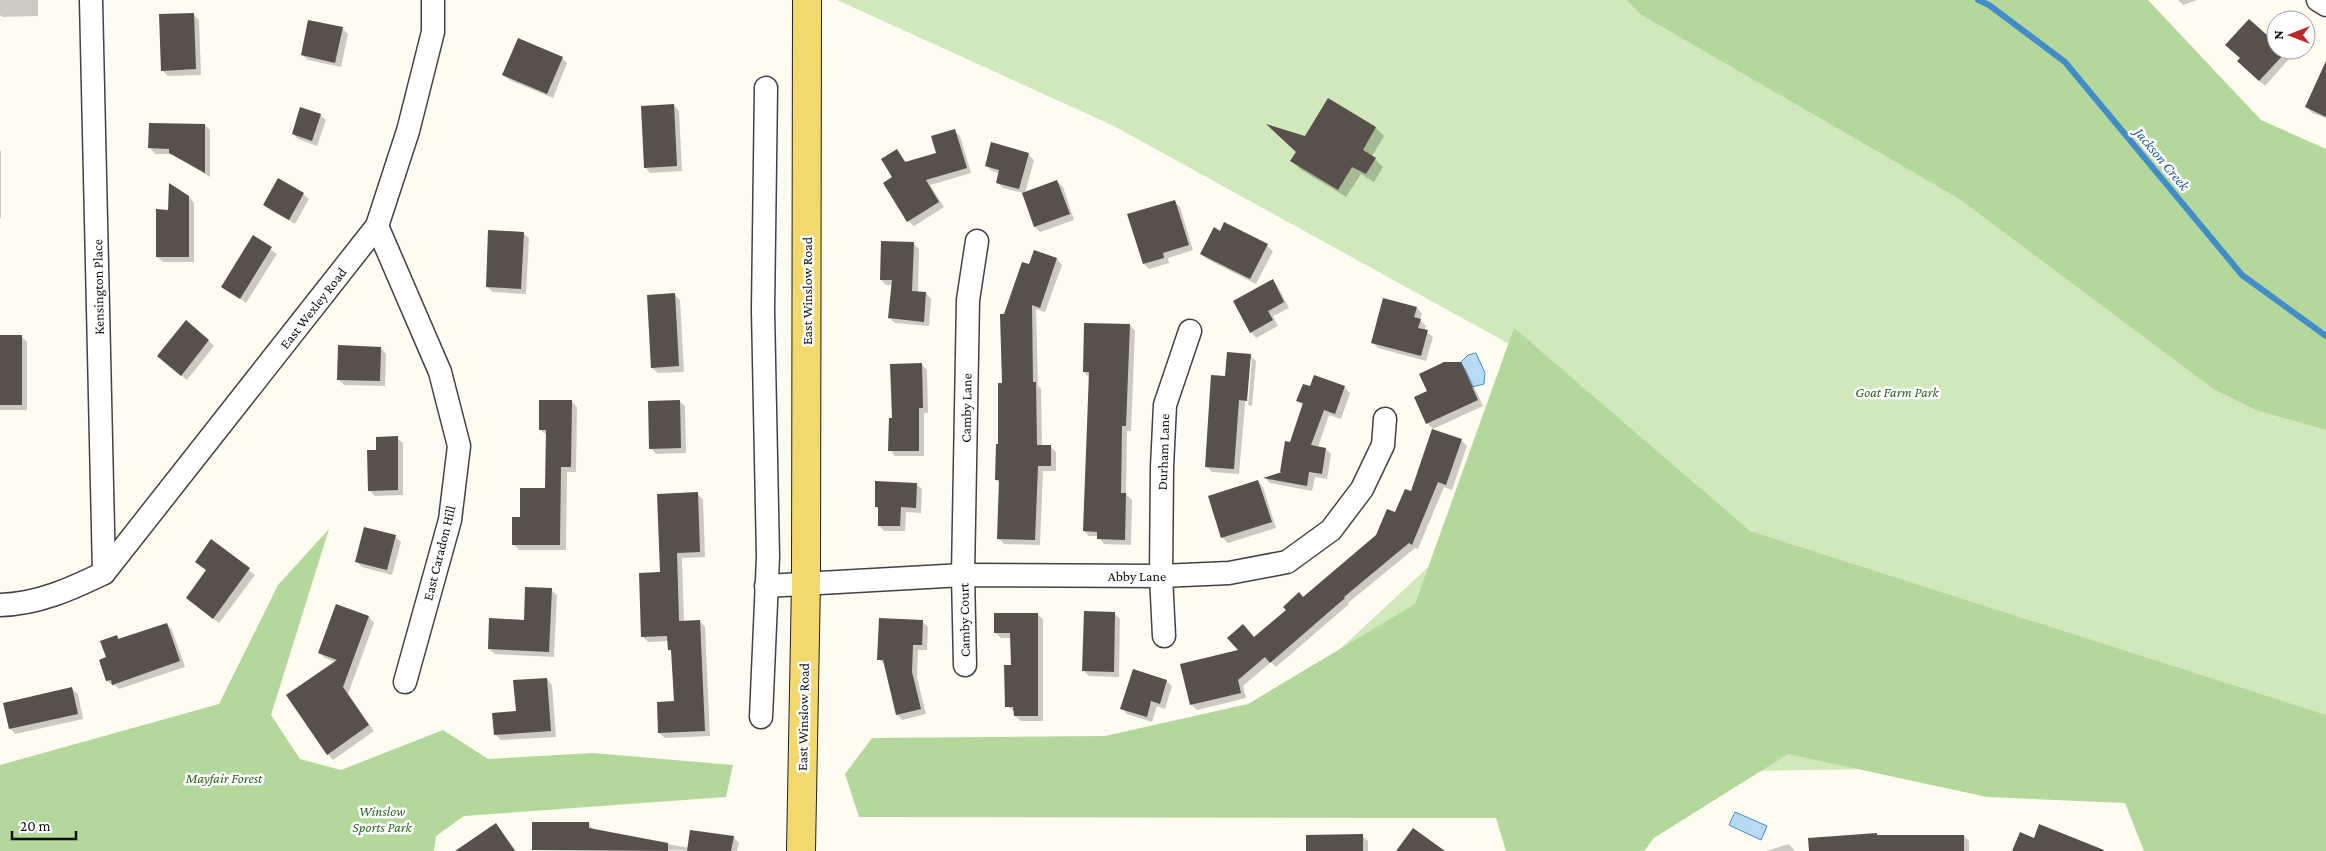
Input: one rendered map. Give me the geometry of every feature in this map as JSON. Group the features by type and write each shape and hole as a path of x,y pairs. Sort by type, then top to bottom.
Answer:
{"main road":[{"name":"East Winslow Road","path":"801,851 806,582 807,0"}],"street":[{"name":"Kensington Place","path":"91,0 104,573"},
{"name":"East Wexley Road","path":"104,573 377,226 408,131 433,32 433,0"},
{"path":"2318,0 2326,5"},
{"path":"761,717 768,557 763,310 766,88"},
{"name":"East Caradon Hill","path":"377,226 440,372 459,446 450,520 405,682"},
{"name":"Camby Lane","path":"963,575 968,300 977,242"},
{"name":"Durham Lane","path":"1164,636 1161,576 1162,467 1165,405 1190,331"},
{"name":"Abby Lane","path":"806,582 963,575 1161,576 1229,573 1287,562 1330,530 1362,489 1383,445 1385,420"},
{"path":"0,605 22,605 66,591 104,573"},
{"name":"Camby Court","path":"963,575 965,665"},
{"path":"766,586 806,582"}],"green space":[{"name":"Goat Farm Park","path":"837,0 2016,0 2326,269 2326,811 2281,763 1132,780 1282,703 1439,557 1522,351 1114,126"},
{"path":"1627,0 2148,0 2261,120 2326,149 2326,430 2256,410 2215,390 1958,198 1640,14"},
{"path":"1514,328 1750,531 2326,715 2326,851 2144,851 2125,803 1987,797 1788,754 1654,838 1644,851 1506,851 1496,818 859,817 845,774 872,738 1105,736 1248,704 1415,604"},
{"name":"Mayfair Forest","path":"329,529 271,715 300,759 341,770 443,730 488,759 593,753 733,765 726,797 464,816 436,836 434,851 0,851 0,765 219,704 278,585"}],"water":[{"path":"1476,353 1485,373 1484,384 1472,387 1461,362 1468,355"},
{"path":"1735,812 1767,826 1761,840 1729,825"}],"building":[{"path":"194,13 196,69 161,71 159,14"},
{"path":"2249,19 2266,34 2266,60 2279,60 2259,81 2237,61 2240,58 2225,45"},
{"path":"308,20 343,27 335,63 301,55"},
{"path":"518,38 563,57 547,94 502,75"},
{"path":"2326,61 2326,117 2305,107"},
{"path":"1328,98 1376,127 1363,150 1376,158 1366,174 1352,167 1338,190 1290,161 1296,152 1266,124 1305,136"},
{"path":"674,104 677,166 644,168 641,106"},
{"path":"300,107 321,114 312,141 292,134"},
{"path":"149,123 205,124 205,173 169,153 169,149 148,148"},
{"path":"955,129 967,168 926,180 939,202 907,222 883,183 892,177 881,159 897,149 905,162 936,153 931,136"},
{"path":"991,142 1029,153 1019,189 996,183 999,170 985,166"},
{"path":"278,178 304,193 289,220 263,205"},
{"path":"1057,180 1070,214 1034,227 1022,193"},
{"path":"169,183 189,196 189,257 156,257 156,209 168,210"},
{"path":"1175,200 1189,245 1163,253 1164,258 1143,264 1127,214"},
{"path":"1224,222 1268,244 1250,279 1200,254 1214,227 1220,231"},
{"path":"488,230 524,232 521,289 486,287"},
{"path":"253,235 272,247 240,299 221,287"},
{"path":"881,241 914,242 912,291 926,292 924,322 888,318 892,280 880,280"},
{"path":"1034,250 1057,258 1040,308 1032,305 1033,382 1036,382 1037,445 1051,445 1051,466 1038,466 1035,540 997,539 999,480 995,480 996,444 998,444 998,383 1002,383 1000,314 1004,314 1022,262 1029,264"},
{"path":"1273,279 1284,302 1268,311 1273,320 1250,333 1233,301"},
{"path":"675,293 679,366 651,368 647,295"},
{"path":"1383,298 1417,307 1414,317 1421,319 1418,328 1428,330 1421,356 1371,343"},
{"path":"186,320 209,340 181,376 157,356"},
{"path":"1084,323 1130,324 1126,426 1122,426 1121,493 1126,493 1125,540 1097,539 1097,532 1083,531 1089,372 1083,372"},
{"path":"0,335 22,335 22,405 0,405"},
{"path":"338,345 381,347 380,381 337,380"},
{"path":"1227,352 1251,354 1247,401 1239,400 1234,469 1205,467 1211,375 1225,376"},
{"path":"1444,362 1461,362 1478,400 1426,424 1414,397 1427,391 1419,374"},
{"path":"922,363 923,408 919,408 919,451 888,451 889,418 892,418 890,364"},
{"path":"1314,375 1345,386 1335,414 1324,410 1311,445 1326,448 1322,474 1309,472 1307,486 1263,478 1282,472 1280,472 1285,441 1290,442 1303,403 1296,401 1303,384 1310,386"},
{"path":"539,400 572,400 571,467 561,467 560,545 512,545 512,517 520,517 520,488 545,488 546,430 539,430"},
{"path":"680,400 681,448 649,449 648,401"},
{"path":"1432,429 1462,439 1446,485 1438,482 1412,545 1409,543 1344,597 1270,663 1265,657 1238,680 1241,693 1190,705 1180,664 1238,650 1227,638 1243,624 1254,637 1286,610 1283,607 1299,592 1303,597 1376,535 1387,509 1395,512 1405,489 1411,491"},
{"path":"398,436 398,490 368,491 367,450 376,450 376,437"},
{"path":"1258,480 1272,522 1221,538 1208,496"},
{"path":"875,481 917,483 916,508 901,507 900,526 878,526 878,507 875,507"},
{"path":"698,492 700,552 677,553 679,621 700,620 705,731 658,733 657,702 674,701 671,650 668,650 667,636 641,637 639,573 660,572 657,494"},
{"path":"364,527 396,535 387,570 355,562"},
{"path":"211,539 250,568 213,619 186,598 206,570 195,562"},
{"path":"525,587 552,588 549,652 488,649 489,618 524,620"},
{"path":"336,604 369,616 343,687 369,725 327,755 286,695 337,660 318,653"},
{"path":"1084,611 1115,612 1114,672 1082,671"},
{"path":"994,613 1038,613 1038,716 1014,716 1013,707 1005,707 1004,665 1011,665 1010,633 994,633"},
{"path":"879,618 923,620 922,645 913,645 912,672 921,709 896,715 883,660 877,660"},
{"path":"167,623 180,661 112,685 111,680 106,681 99,660 106,657 100,641 117,635 118,639"},
{"path":"1133,669 1167,680 1160,704 1151,701 1147,717 1120,709"},
{"path":"547,678 551,731 494,735 492,713 516,711 513,680"},
{"path":"72,687 78,714 9,729 3,703"},
{"path":"532,822 589,822 589,828 668,843 668,851 532,850"},
{"path":"496,823 515,851 455,851"},
{"path":"2039,824 2104,851 2012,851 2020,832 2034,838"},
{"path":"1413,828 1445,851 1396,851"},
{"path":"690,830 734,836 731,851 687,851"},
{"path":"1877,833 1877,835 1964,835 1964,851 1809,851 1808,838"},
{"path":"1363,834 1363,851 1306,851 1306,835"}],"waterway":[{"name":"Jackson Creek","path":"1978,0 1989,5 2065,62 2242,275 2326,336"}],"park label":[{"name":"Winslow Sports Park","path":"382,820"}]}
